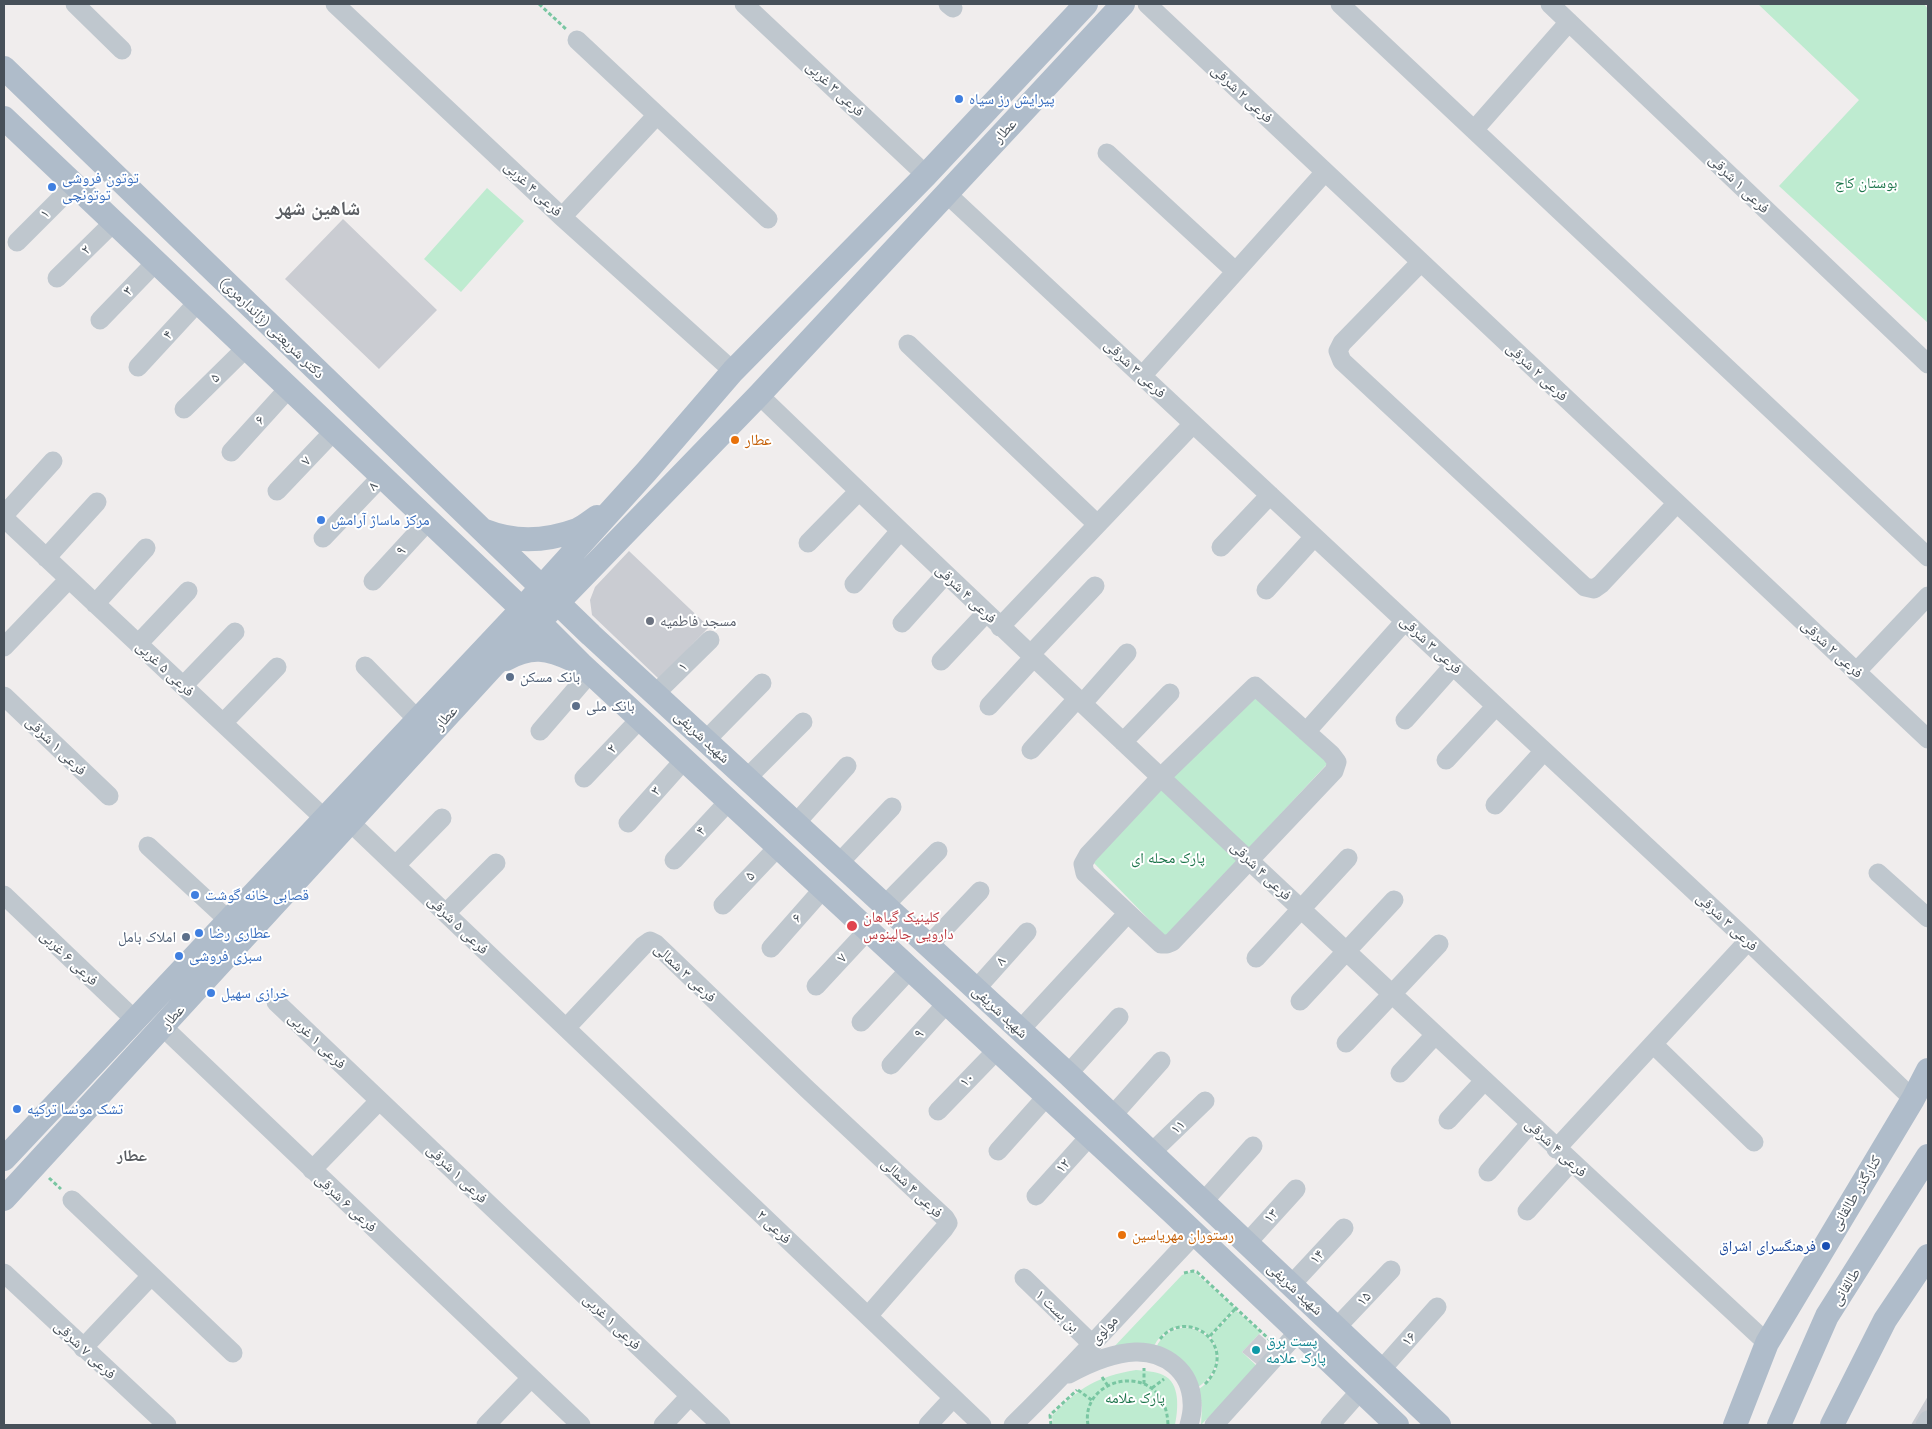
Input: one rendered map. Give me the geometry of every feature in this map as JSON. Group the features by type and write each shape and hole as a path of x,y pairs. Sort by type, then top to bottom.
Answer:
{"main road":[{"name":"عطار","path":"4,1199 163,1028 325,819 418,720 487,659 531,616 646,472 733,371 926,175 1086,4"},
{"name":"عطار","path":"550,594 580,580 759,395 1123,4"},
{"name":"دکتر شریعتی (ژاندارمری)","path":"4,68 481,530 550,594"},
{"name":"دکتر شریعتی (ژاندارمری)","path":"4,118 531,616"},
{"path":"829,274 851,297"},
{"path":"481,530 500,537 538,540 579,530 598,517 646,472"},
{"path":"423,515 437,487"},
{"path":"486,575 499,599 499,615 487,659 535,649 553,651 586,669"},
{"path":"580,580 582,610 591,635"},
{"name":"شهید شریفی","path":"550,594 591,635 1068,1074 1440,1425"},
{"name":"شهید شریفی","path":"531,616 1195,1234 1397,1425"},
{"name":"عطار","path":"4,1159 135,1020 238,929 351,822 487,659"},
{"path":"1028,1079 1050,1058"},
{"name":"کنارگذر طالقانی","path":"1735,1425 1767,1343 1913,1099 1928,1070"},
{"name":"طالقانی","path":"1779,1425 1827,1316 1928,1156"},
{"path":"1832,1425 1885,1320 1920,1281 1928,1256"}],"street":[{"path":"76,4 122,50"},
{"name":"فرعی ۴ غربی","path":"335,4 562,217 733,371"},
{"name":"فرعی ۳ غربی","path":"744,4 926,175"},
{"name":"فرعی ۲ شرقی","path":"1147,4 1928,739"},
{"path":"1340,4 1928,557"},
{"name":"فرعی ۱ شرقی","path":"1550,4 1928,364"},
{"path":"1474,130 1569,22"},
{"path":"577,40 768,219"},
{"path":"562,217 657,115"},
{"path":"1107,152 1235,271"},
{"path":"1142,376 1325,172"},
{"name":"۱","path":"16,242 74,185"},
{"name":"فرعی ۳ شرقی","path":"947,194 1748,941 1913,1099"},
{"name":"۲","path":"58,278 114,222"},
{"name":"۳","path":"100,320 156,262"},
{"path":"1421,262 1342,343 1338,351 1342,361 1585,587 1594,589 1601,584 1677,503"},
{"name":"۴","path":"138,367 198,302"},
{"path":"908,344 1096,524"},
{"name":"۵","path":"184,409 246,348"},
{"name":"۶","path":"231,452 289,388"},
{"name":"فرعی ۴ شرقی","path":"759,395 945,575 1434,1036 1767,1343"},
{"path":"1000,627 1096,524 1194,424"},
{"name":"۷","path":"277,491 334,431"},
{"path":"4,516 53,461"},
{"name":"۸","path":"323,538 382,476"},
{"path":"808,543 859,492"},
{"path":"1221,547 1270,495"},
{"path":"46,558 97,502"},
{"name":"۹","path":"373,582 423,515"},
{"name":"فرعی ۵ غربی","path":"4,516 46,558 325,819"},
{"path":"854,584 900,531"},
{"path":"1266,590 1314,537"},
{"path":"95,604 146,548"},
{"path":"902,623 945,575"},
{"path":"4,647 69,579"},
{"path":"989,706 1095,586"},
{"path":"138,644 188,591"},
{"path":"1856,672 1928,596"},
{"path":"941,661 986,613"},
{"path":"1306,732 1405,621"},
{"path":"183,686 235,632"},
{"name":"۱","path":"655,694 710,640"},
{"path":"1031,750 1127,653"},
{"path":"365,666 418,720"},
{"path":"1405,720 1453,666"},
{"path":"223,724 276,667"},
{"path":"540,731 586,669"},
{"path":"706,740 762,683"},
{"path":"1255,686 1306,732 1337,762 1334,771 1168,944 1161,944 1085,873 1083,864 1088,855 1161,777 1255,686"},
{"path":"1123,742 1170,692"},
{"name":"فرعی ۱ شرقی","path":"4,696 109,796"},
{"path":"1446,760 1496,706"},
{"name":"۲","path":"584,778 640,719"},
{"path":"747,778 803,722"},
{"path":"1495,805 1544,750"},
{"name":"۳","path":"628,823 684,760"},
{"path":"796,823 847,766"},
{"name":"۴","path":"674,860 729,801"},
{"path":"838,863 892,807"},
{"path":"396,865 442,818"},
{"name":"فرعی ۵ شرقی","path":"351,822 566,1028"},
{"path":"148,846 238,929"},
{"name":"۵","path":"723,905 778,847"},
{"path":"885,905 938,851"},
{"path":"1256,958 1348,858"},
{"path":"446,913 496,863"},
{"path":"1878,873 1928,918"},
{"name":"۶","path":"771,948 823,889"},
{"path":"928,946 980,891"},
{"name":"فرعی ۶ غربی","path":"4,896 135,1020"},
{"path":"1300,1001 1394,900"},
{"path":"1020,1030 1128,913"},
{"name":"۷","path":"816,986 868,930"},
{"name":"۸","path":"976,989 1027,932"},
{"name":"فرعی ۳ شمالی","path":"566,1028 650,940 807,1089"},
{"path":"1556,1149 1748,941"},
{"path":"1346,1044 1439,944"},
{"path":"861,1022 910,969"},
{"name":"فرعی ۱ غربی","path":"276,1002 379,1101"},
{"name":"۹","path":"890,1065 947,1004"},
{"path":"1068,1074 1119,1016"},
{"name":"فرعی ۶ شرقی","path":"163,1028 581,1425"},
{"name":"فرعی ۲","path":"566,1028 982,1425"},
{"path":"1400,1073 1434,1036"},
{"path":"1653,1044 1754,1142"},
{"name":"۱۰","path":"938,1111 997,1050"},
{"path":"1112,1116 1161,1061"},
{"path":"1448,1120 1484,1081"},
{"name":"فرعی ۴ شمالی","path":"807,1089 948,1223 868,1316"},
{"path":"998,1151 1047,1096"},
{"path":"312,1170 379,1101"},
{"name":"فرعی ۱ شرقی","path":"379,1101 535,1248"},
{"name":"۱۱","path":"1151,1152 1205,1102"},
{"path":"1488,1172 1530,1124"},
{"name":"۱۲","path":"1036,1196 1090,1136"},
{"path":"1204,1201 1253,1146"},
{"path":"1527,1211 1571,1162"},
{"name":"۱۳","path":"1246,1243 1296,1190"},
{"path":"72,1200 233,1352"},
{"name":"۱۴","path":"1291,1285 1344,1228"},
{"name":"مولوی","path":"1013,1425 1061,1378 1091,1343 1195,1234"},
{"name":"فرعی ۱ غربی","path":"535,1248 690,1396"},
{"name":"۱۵","path":"1336,1328 1391,1270"},
{"name":"فرعی ۷ شرقی","path":"4,1273 166,1425"},
{"path":"83,1348 152,1276"},
{"name":"بن بست ۱","path":"1024,1278 1091,1343"},
{"name":"۱۶","path":"1381,1370 1437,1307"},
{"path":"1214,1425 1298,1332"},
{"path":"1061,1378 1082,1366 1118,1355 1135,1352 1152,1353 1165,1357 1176,1365 1186,1378 1192,1402 1189,1425"},
{"path":"486,1425 531,1378"},
{"path":"1330,1425 1360,1391"},
{"path":"663,1425 690,1396 721,1425"},
{"path":"928,1425 953,1398"},
{"path":"1925,1425 1928,1420"}],"path":[{"path":"539,4 577,40"},
{"path":"36,1165 72,1200"},
{"path":"1182,1274 1188,1271 1197,1272 1270,1340 1272,1344"},
{"path":"1210,1336 1236,1308"},
{"path":"1157,1343 1169,1330 1186,1327 1200,1330 1210,1336 1215,1344 1218,1358 1211,1376 1201,1386"},
{"path":"1139,1367 1147,1368 1144,1384"},
{"path":"1097,1379 1109,1374"},
{"path":"1124,1375 1125,1381"},
{"path":"1102,1377 1108,1386"},
{"path":"1152,1388 1166,1377"},
{"path":"1088,1425 1089,1408 1092,1401 1108,1386 1125,1381 1144,1384 1152,1388 1163,1401 1168,1414 1168,1425"},
{"path":"1051,1425 1050,1415 1080,1389 1092,1401"}],"green space":[{"name":"بوستان کاج","path":"1758,4 1924,4 1928,9 1928,323 1779,186 1859,100"},
{"path":"487,188 524,221 461,292 424,259"},
{"name":"پارک محله ای","path":"1255,695 1328,763 1166,937 1091,860"},
{"name":"پارک علامه","path":"1193,1271 1235,1308 1210,1336 1195,1328 1179,1327 1165,1333 1154,1346 1111,1350 1182,1275"},
{"name":"پارک علامه","path":"1235,1310 1261,1332 1242,1352 1258,1367 1201,1425 1202,1407 1199,1389 1206,1384 1215,1372 1218,1359 1215,1344 1211,1337"},
{"path":"1185,1327 1207,1336 1216,1352 1213,1371 1207,1380 1197,1388 1156,1348 1158,1343 1168,1334"},
{"name":"پارک علامه","path":"1136,1370 1160,1374 1169,1379 1173,1384 1177,1397 1175,1425 1053,1425 1052,1416 1080,1391 1099,1380"}],"building":[{"path":"343,219 437,310 379,369 285,279"},
{"name":"مسجد فاطمیه","path":"629,551 709,627 659,679 592,615 590,600 595,587"},
{"name":"پست برق پارک علامه","path":"1259,1334 1266,1340 1266,1349 1270,1352 1259,1366 1242,1352"},
{"path":"1928,1396 1928,1425 1911,1425"}],"place":[{"name":"پیرایش رز سیاه","path":"959,99"},
{"name":"توتون فروشی توتونچی","path":"52,187"},
{"name":"عطار","path":"735,440"},
{"name":"مرکز ماساژ آرامش","path":"321,520"},
{"name":"مسجد فاطمیه","path":"650,621"},
{"name":"بانک مسکن","path":"510,677"},
{"name":"بانک ملی","path":"576,706"},
{"name":"قصابی خانه گوشت","path":"195,895"},
{"name":"کلینیک گیاهان دارویی جالینوس","path":"852,926"},
{"name":"عطاری رضا","path":"199,933"},
{"name":"املاک بامل","path":"186,937"},
{"name":"سبزی فروشی","path":"179,956"},
{"name":"خرازی سهیل","path":"211,993"},
{"name":"تشک مونسا ترکیه","path":"17,1109"},
{"name":"رستوران مهریاسین","path":"1122,1235"},
{"name":"فرهنگسرای اشراق","path":"1826,1246"},
{"name":"پست برق پارک علامه","path":"1256,1350"}],"district":[{"name":"شاهین شهر","path":"318,209"},
{"name":"عطار","path":"132,1156"}]}
